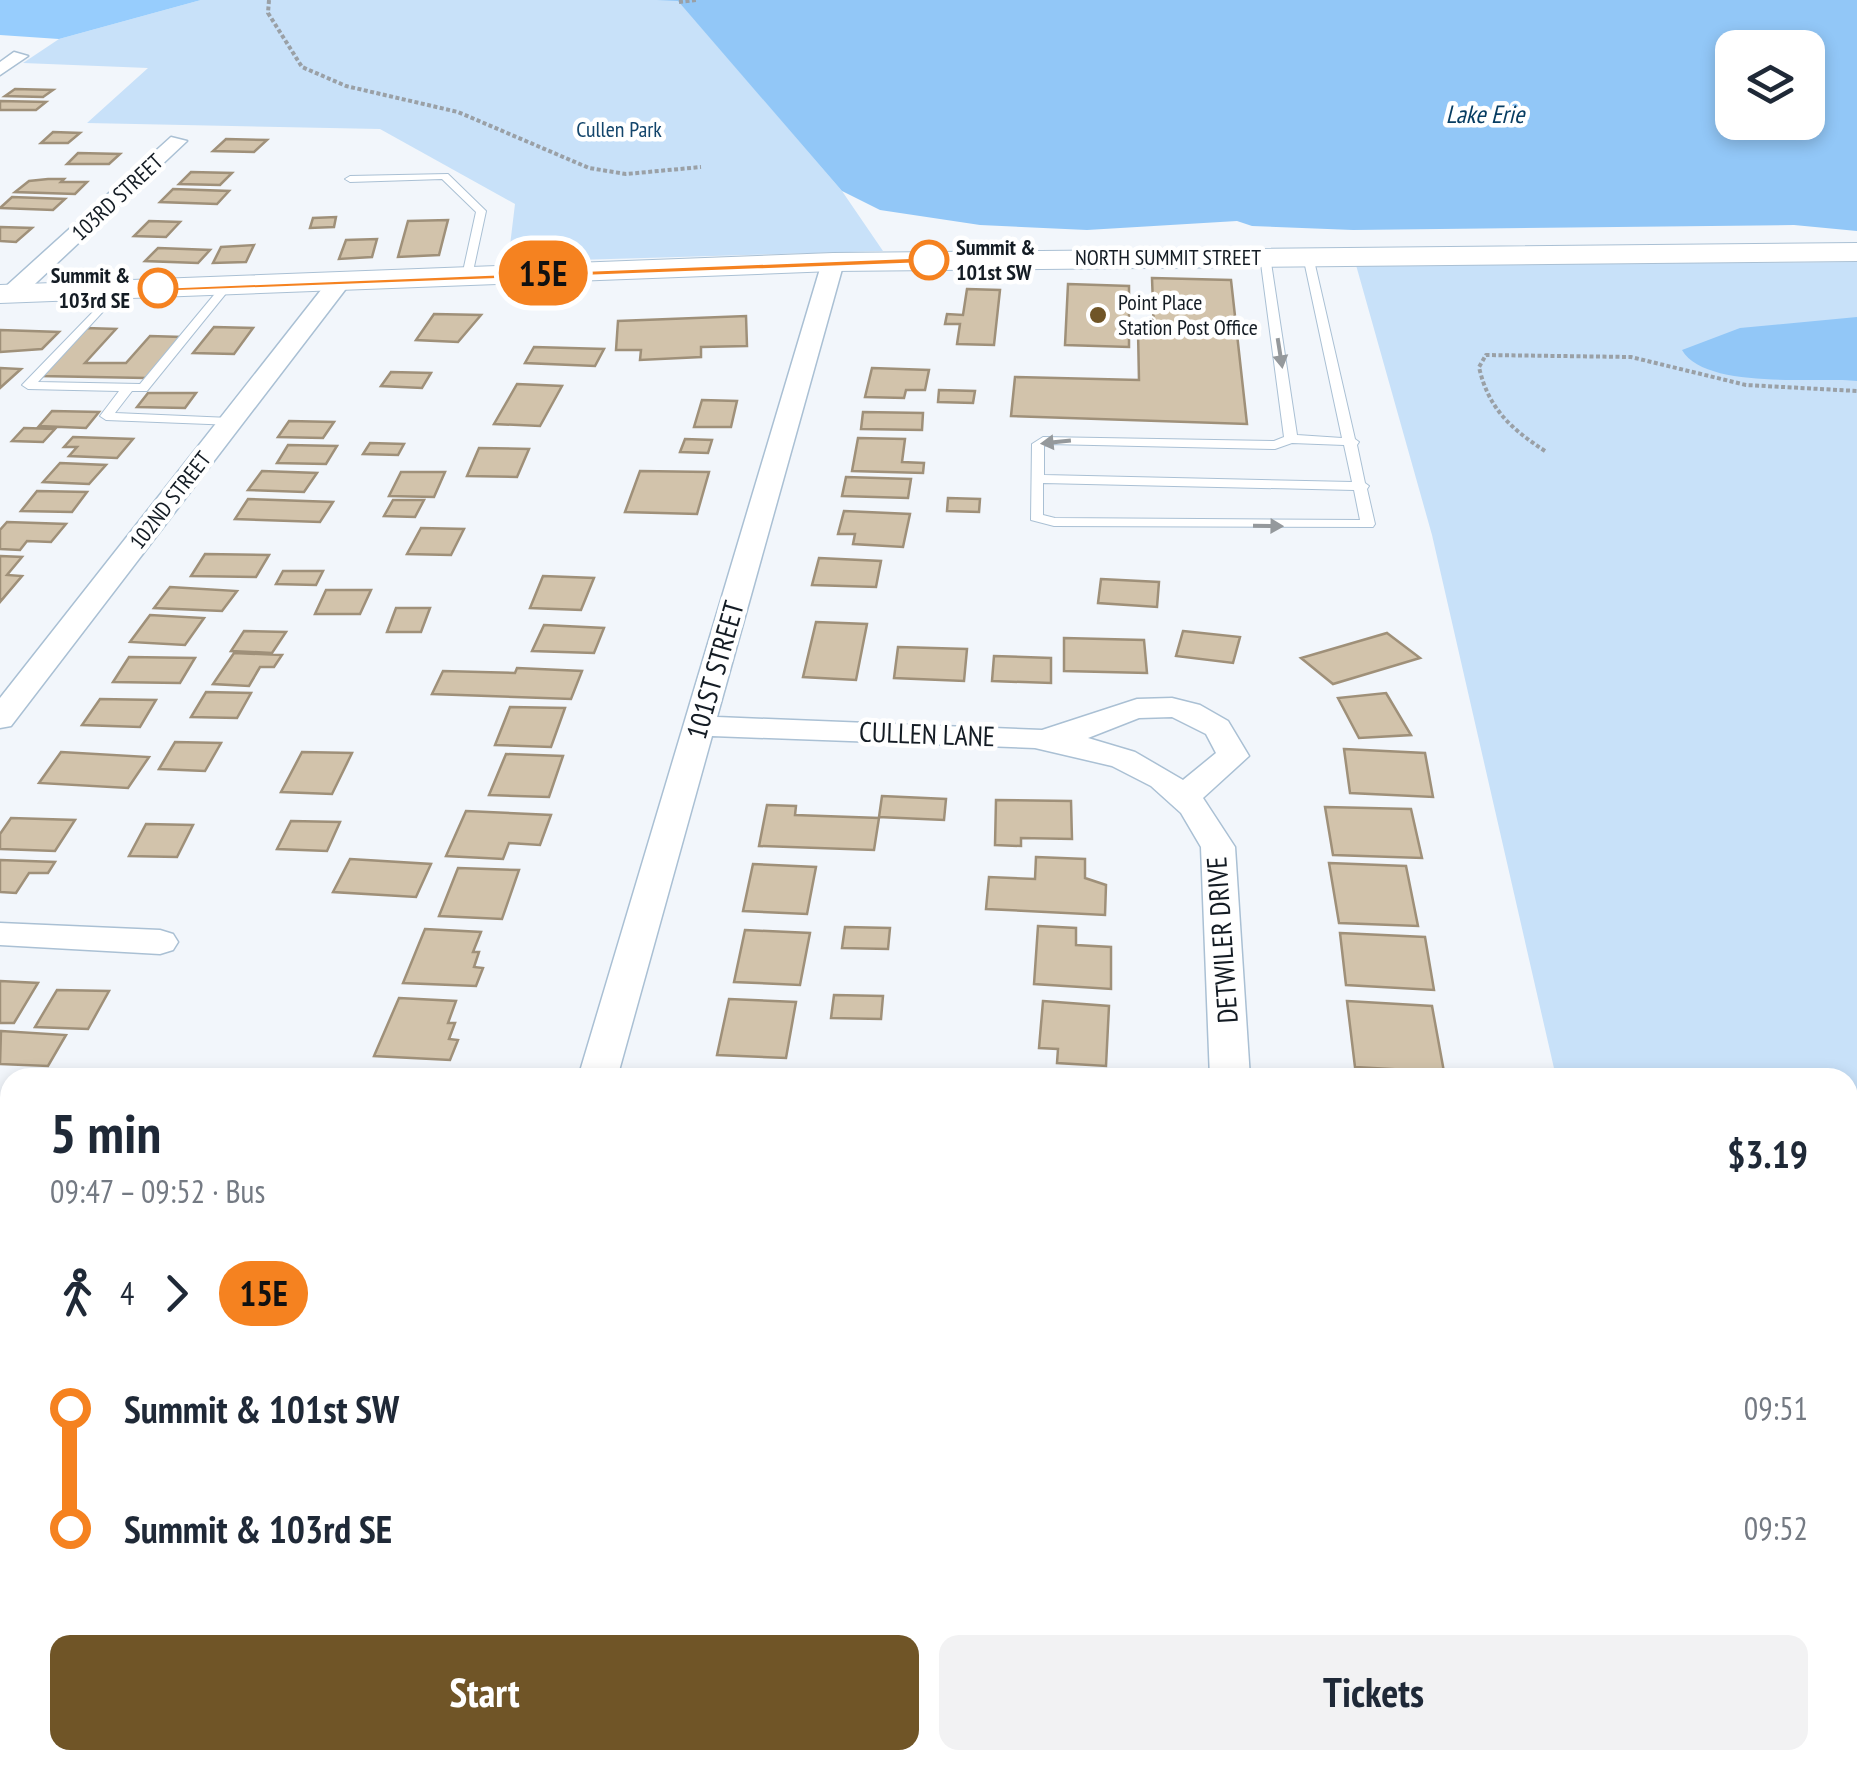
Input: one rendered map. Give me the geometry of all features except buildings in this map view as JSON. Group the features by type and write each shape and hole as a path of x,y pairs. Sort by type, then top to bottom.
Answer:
{"main road":[{"name":"NORTH SUMMIT STREET","path":"6,294 834,262 1857,252"}],"street":[{"path":"0,70 20,56"},
{"name":"103RD STREET","path":"6,294 178,140"},
{"name":"101ST STREET","path":"601,1068 834,262"},
{"name":"102ND STREET","path":"0,718 340,281"},
{"path":"1037,738 1074,735 1119,713 1141,708 1192,712 1213,720 1228,736 1232,756 1197,783 1188,796"},
{"name":"CULLEN LANE","path":"699,726 1037,738 1099,750 1150,770"},
{"name":"DETWILER DRIVE","path":"1150,770 1188,796 1208,822 1218,846 1229,1068"},
{"path":"0,934 160,942"}],"lane":[{"path":"350,179 445,176 482,211 467,276"},
{"path":"1265,256 1291,439"},
{"path":"1308,256 1353,442 1368,524 1074,522 1036,517 1038,444 1047,440 1274,446 1291,439 1353,442"},
{"path":"118,290 28,384 142,388 227,286"},
{"path":"129,387 106,416 230,422"},
{"path":"1036,478 1362,486"}],"path":[{"path":"269,0 268,13 302,67 346,86 458,112 588,168 626,174 702,166"},
{"path":"679,2 697,0"},
{"path":"1546,451 1502,423 1484,394 1479,367 1486,356 1553,352 1631,358 1746,384 1857,391"}],"green space":[{"name":"Cullen Park","path":"201,0 678,0 842,191 883,251 508,262 515,204 380,129 87,123 148,68 23,63 59,39"},
{"path":"1857,262 1857,1068 1554,1068 1432,535 1356,265"}],"shaded area":[{"path":"0,0 201,0 59,39 0,35"}],"water":[{"name":"Lake Erie","path":"657,0 1857,0 1857,231 1794,225 1353,230 1252,226 1237,221 1087,230 980,225 880,210 842,191 678,1"},
{"path":"1857,317 1857,381 1737,376 1694,363 1682,350 1740,328"}],"bus line":[{"name":"15E","path":"158,288 929,260"}],"place":[{"name":"Summit & 101st SW","path":"929,260"},
{"name":"Summit & 103rd SE","path":"158,288"},
{"name":"Point Place Station Post Office","path":"1098,315"}]}
